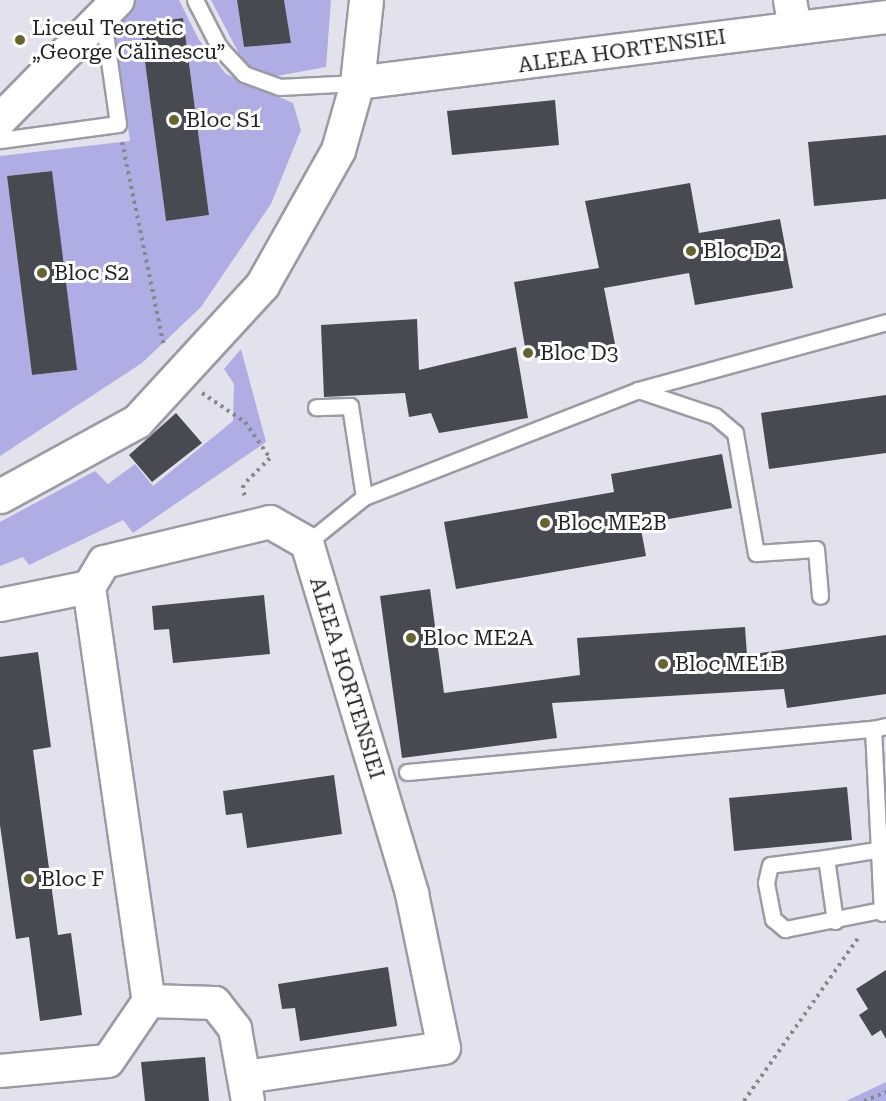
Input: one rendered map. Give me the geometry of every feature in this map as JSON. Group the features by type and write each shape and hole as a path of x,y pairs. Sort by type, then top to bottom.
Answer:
{"street":[{"path":"0,496 137,421 262,285 338,150 357,83 366,0"},
{"path":"0,120 110,9"},
{"name":"ALEEA HORTENSIEI","path":"357,83 792,14 886,16"},
{"path":"0,1071 108,1061 149,1001 89,587 104,562 270,522 307,543"},
{"name":"ALEEA HORTENSIEI","path":"247,1089 444,1048 412,894 307,543"},
{"path":"0,605 89,587"},
{"path":"149,1001 215,1003 236,1029 247,1089"}],"lane":[{"path":"195,0 219,47 244,74 279,87 357,83"},
{"path":"0,140 118,124 110,9"},
{"path":"307,543 364,497 638,390 886,322"},
{"path":"638,390 715,416 735,433 756,553 816,549 820,596"},
{"path":"316,407 350,406 364,497"},
{"path":"407,771 879,727 874,831 876,850 881,912 785,929 773,919 766,883 770,865 876,850"},
{"path":"874,831 886,820"},
{"path":"826,858 834,921"}],"path":[{"path":"118,124 166,358"},
{"path":"199,390 245,422 270,458 243,485 250,527"},
{"path":"744,1101 881,912"},
{"path":"864,1101 886,1092"}],"shaded area":[{"path":"134,0 179,0 199,40 226,74 293,103 301,130 271,204 201,307 142,363 0,456 0,156 130,141 114,28","holes":["183,18 209,215 166,221 140,24","51,171 76,370 32,375 7,176"]},
{"path":"211,0 237,0 244,47 291,43 284,0 331,0 326,67 271,77 247,69"},
{"path":"241,349 266,442 133,533 123,520 29,565 23,557 0,566 0,522 95,471 108,484 135,464 153,486 233,421 234,384 224,369"},
{"path":"886,1082 886,1101 846,1101"}],"building":[{"path":"237,0 284,0 291,43 244,47"},
{"name":"Bloc S1","path":"183,18 209,215 166,221 140,24"},
{"path":"555,100 559,145 452,155 447,111"},
{"path":"886,135 886,199 814,206 808,142"},
{"name":"Bloc S2","path":"52,171 77,370 32,375 7,176"},
{"name":"Bloc D2","path":"690,183 699,233 780,219 793,288 695,305 689,273 604,288 615,344 527,359 514,282 599,268 585,201"},
{"path":"417,319 419,370 516,347 528,418 439,433 431,413 409,417 405,393 324,397 321,325"},
{"path":"886,395 886,453 769,469 761,413"},
{"path":"176,413 202,443 152,482 129,455"},
{"name":"Bloc ME2B","path":"722,454 732,508 640,524 646,556 456,589 444,522 614,492 611,474"},
{"path":"430,589 444,693 580,675 577,638 745,627 747,655 886,635 886,694 787,708 784,689 552,703 557,738 402,758 380,596"},
{"path":"264,595 270,654 173,663 169,629 154,630 152,606"},
{"name":"Bloc F","path":"38,652 51,747 33,750 58,935 71,933 82,1015 40,1021 29,937 16,939 0,825 0,657"},
{"path":"334,775 342,834 247,848 242,813 226,815 223,791"},
{"path":"847,787 852,840 734,851 729,798"},
{"path":"388,967 397,1026 300,1041 295,1008 282,1009 278,984"},
{"path":"886,970 886,1039 881,1030 872,1036 859,1015 868,1009 856,989"},
{"path":"205,1057 209,1101 145,1101 141,1062"}],"place":[{"name":"Liceul Teoretic „George Călinescu”","path":"20,40"},
{"name":"Bloc S1","path":"174,120"},
{"name":"Bloc D2","path":"691,251"},
{"name":"Bloc S2","path":"42,273"},
{"name":"Bloc D3","path":"528,353"},
{"name":"Bloc ME2B","path":"545,523"},
{"name":"Bloc ME2A","path":"411,638"},
{"name":"Bloc ME1B","path":"663,664"},
{"name":"Bloc F","path":"29,879"}]}
